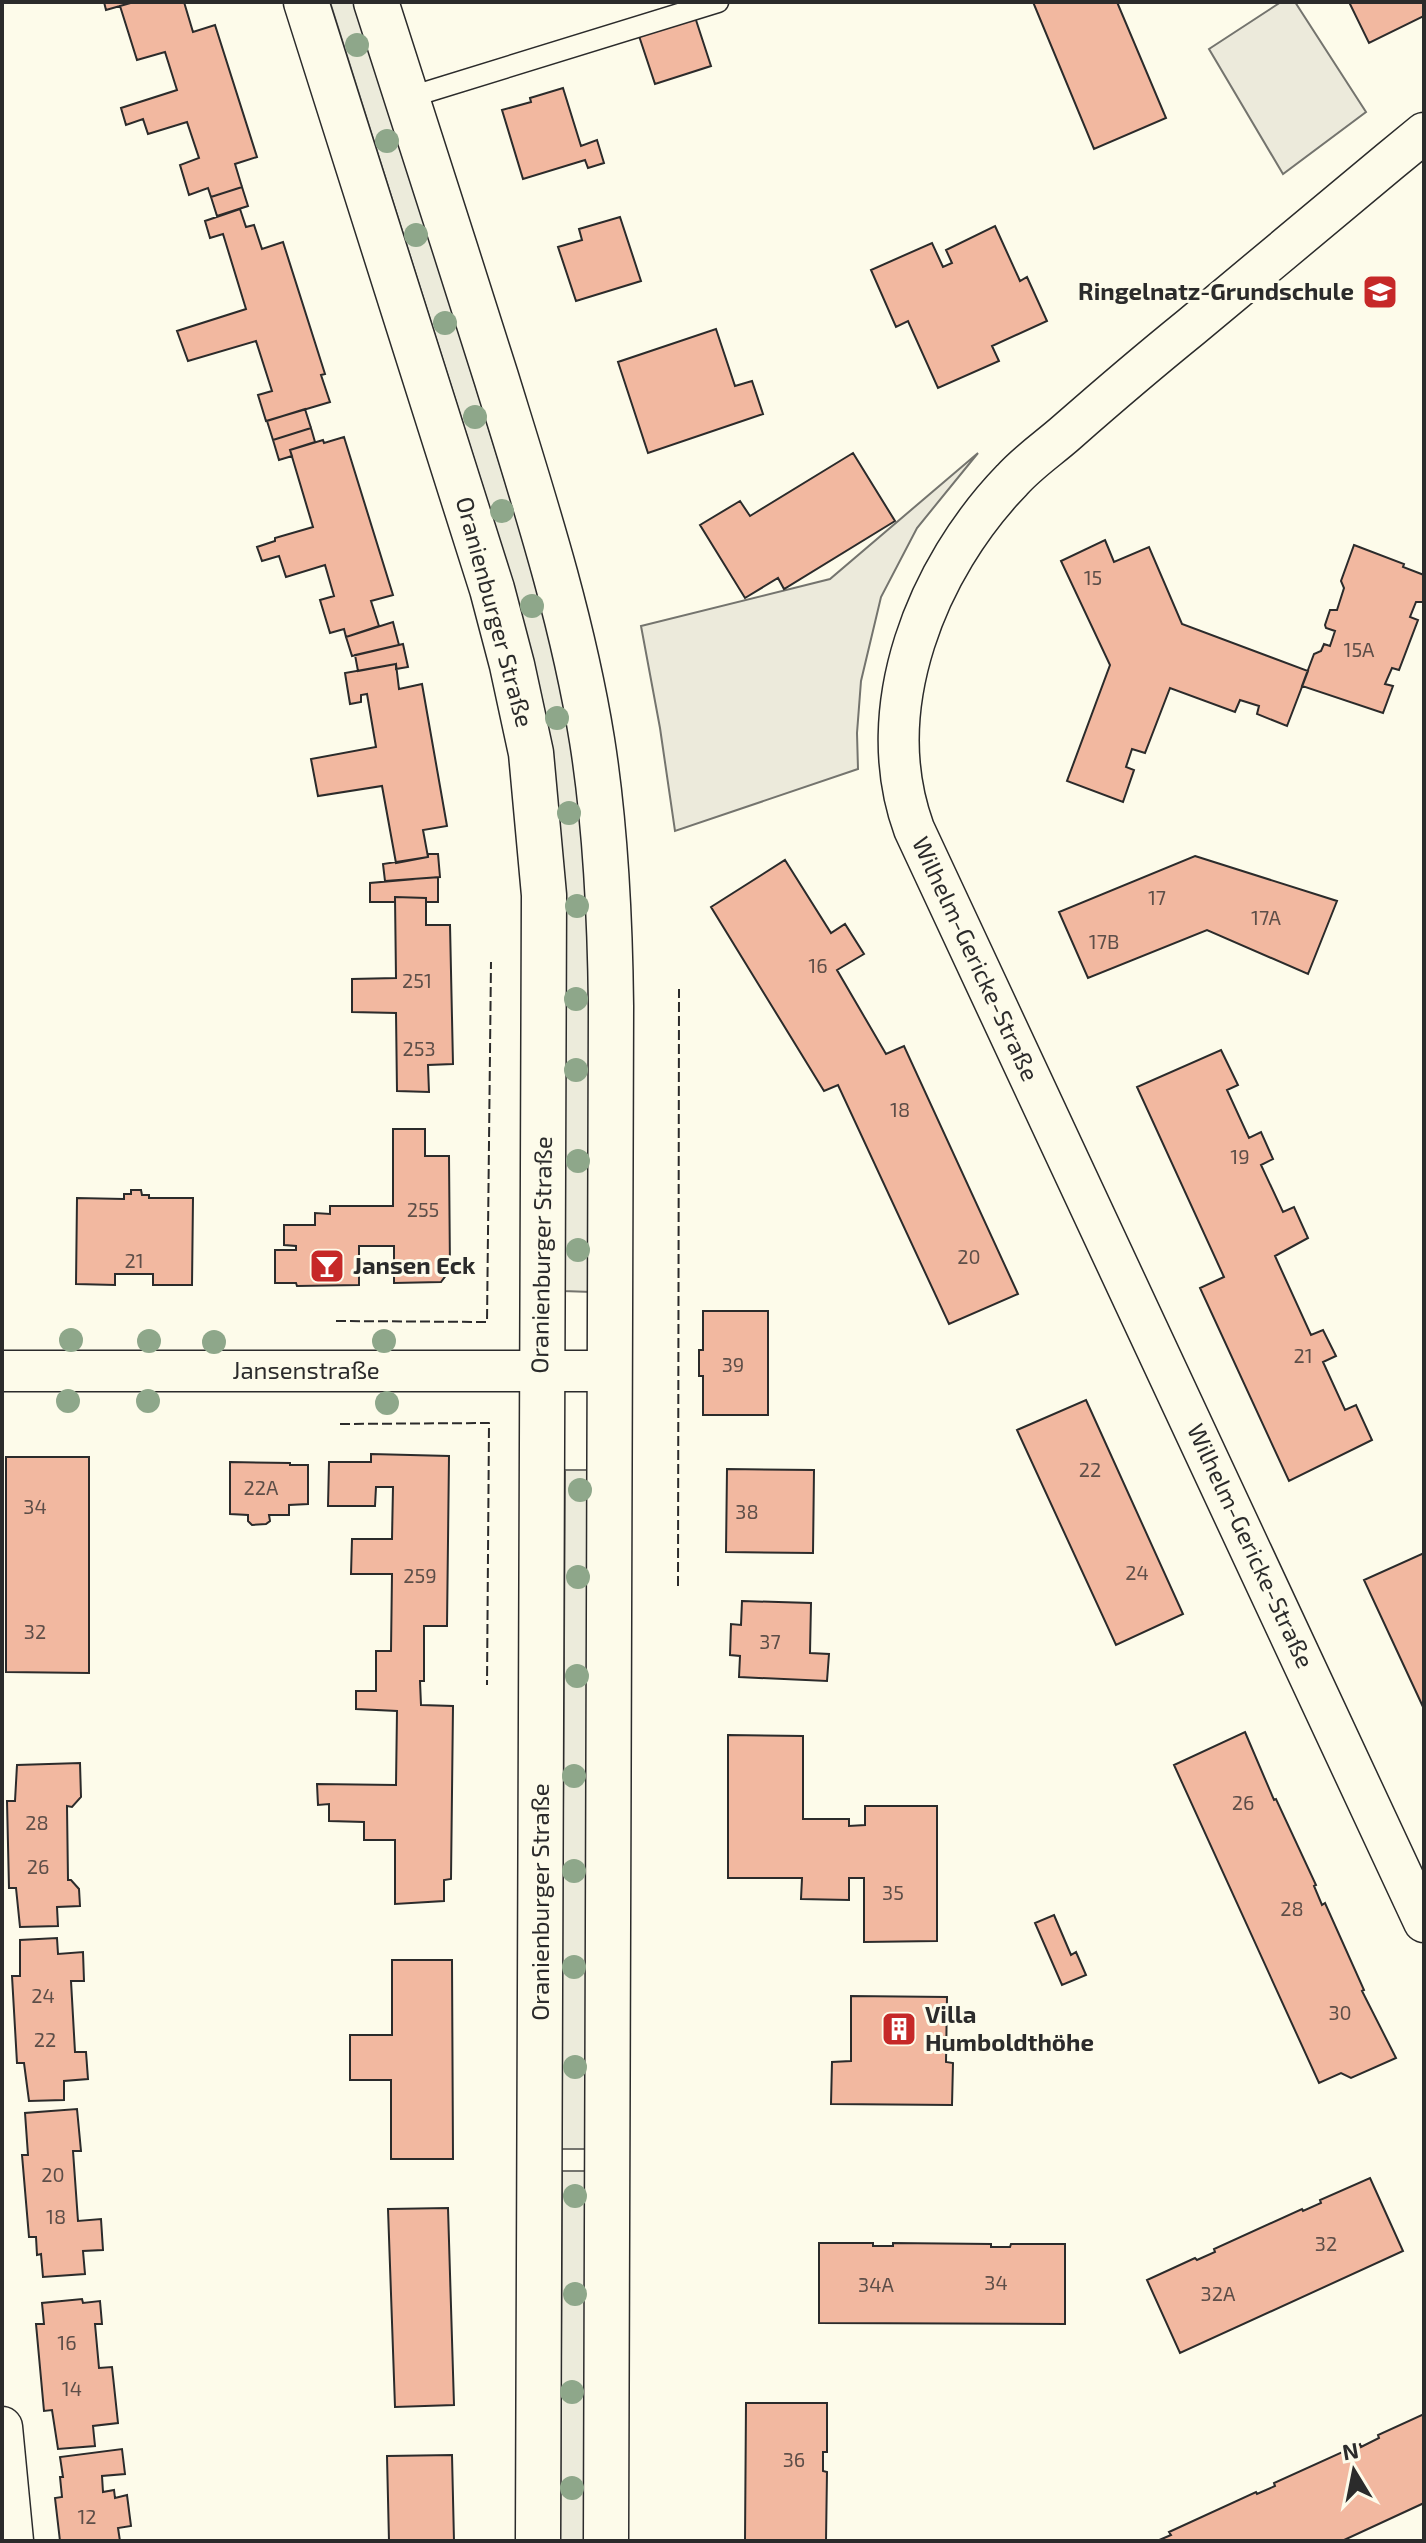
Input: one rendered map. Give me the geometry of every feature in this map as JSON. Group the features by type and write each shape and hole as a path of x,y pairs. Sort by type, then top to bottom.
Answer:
{"main road":[{"name":"Oranienburger Straße","path":"306,2 492,589 531,753 544,895 538,2541"},
{"path":"376,2 544,531 574,645 592,740 605,837 610,922 606,2541"}],"street":[{"name":"Wilhelm-Gericke-Straße","path":"1424,133 1012,479 974,525 933,595 918,632 905,681 899,715 898,753 901,783 914,829 1424,1922"},
{"name":"Jansenstraße","path":"2,1371 610,1371"},
{"path":"2,2427 13,2541"}],"lane":[{"path":"407,98 718,2"}],"shaded area":[{"path":"330,2 357,2 518,523 547,626 567,720 579,796 591,992 591,1292 563,1291 524,633 496,529"},
{"path":"1281,2 1295,2 1366,112 1283,174 1209,49"},
{"path":"978,453 917,528 881,597 861,681 858,769 675,831 641,626 830,579"},
{"path":"565,1470 590,1470 588,2149 561,2149"},
{"path":"562,2171 589,2171 588,2541 560,2541"}],"building":[{"path":"104,2 134,2 106,10"},
{"path":"134,2 184,2 193,32 215,25 257,157 235,164 242,187 211,197 208,188 189,195 180,165 199,158 187,122 148,134 143,119 126,125 121,108 177,90 165,52 137,60 120,6"},
{"path":"1033,2 1117,2 1166,118 1094,149"},
{"path":"1349,2 1424,2 1424,16 1369,43"},
{"path":"695,17 711,66 655,84 639,36"},
{"path":"563,88 581,146 597,140 604,163 588,168 585,160 523,179 502,110"},
{"path":"242,187 248,206 217,216 211,197"},
{"path":"240,209 246,227 254,225 262,249 283,242 325,374 321,375 330,402 266,421 258,395 272,391 256,341 188,361 177,331 246,309 223,234 210,238 205,221"},
{"path":"620,217 641,281 576,301 558,247 582,240 579,229"},
{"path":"995,226 1020,281 1027,277 1047,321 992,346 999,361 938,388 908,321 896,327 871,270 932,243 943,267 952,263 946,250"},
{"path":"716,329 735,386 752,381 763,414 648,453 618,362"},
{"path":"305,409 311,428 273,440 267,421"},
{"path":"311,428 315,442 290,450 292,456 279,460 273,440"},
{"path":"344,437 393,595 371,601 379,626 346,637 344,629 330,633 320,600 334,596 325,565 286,577 279,556 262,561 257,547 275,541 275,538 313,527 290,450"},
{"path":"853,453 895,521 784,589 778,578 745,598 700,525 740,501 750,516"},
{"path":"1105,540 1114,562 1149,547 1182,624 1308,671 1287,726 1257,714 1259,706 1240,700 1235,712 1170,688 1145,753 1132,749 1126,767 1134,770 1123,802 1067,781 1110,665 1061,561"},
{"path":"1354,545 1424,575 1424,602 1416,602 1410,617 1418,620 1399,670 1392,668 1385,684 1393,686 1383,713 1302,686 1314,654 1321,651 1324,644 1330,646 1335,631 1325,625 1330,610 1337,610 1344,588 1341,581"},
{"path":"393,622 399,645 352,656 346,637"},
{"path":"403,644 408,667 396,669 396,664 358,671 355,655"},
{"path":"396,664 399,689 422,684 447,826 423,830 428,857 396,863 382,786 318,796 311,759 376,747 367,694 361,695 361,702 350,704 345,673"},
{"path":"428,854 438,854 440,877 385,881 383,864 428,857"},
{"path":"1195,856 1337,901 1308,974 1207,930 1088,978 1059,912"},
{"path":"785,860 831,933 845,924 864,954 837,970 886,1054 904,1046 1018,1294 949,1324 838,1085 824,1091 711,907"},
{"path":"438,877 438,902 426,902 426,898 395,897 395,902 370,902 370,883"},
{"path":"395,897 426,898 426,925 450,925 453,1064 428,1065 429,1092 397,1091 396,1013 352,1012 352,979 396,978"},
{"path":"1221,1050 1238,1085 1227,1090 1249,1138 1261,1132 1273,1159 1261,1165 1283,1212 1294,1207 1308,1238 1275,1256 1311,1335 1323,1330 1336,1356 1323,1362 1345,1410 1356,1405 1372,1440 1289,1481 1200,1288 1224,1277 1137,1087"},
{"path":"393,1129 425,1129 425,1156 449,1156 450,1270 441,1282 394,1283 394,1246 359,1246 359,1285 297,1286 296,1283 275,1283 275,1250 296,1250 296,1246 284,1245 284,1225 315,1225 315,1213 330,1214 330,1206 393,1206"},
{"path":"131,1190 141,1190 142,1195 149,1195 149,1198 193,1198 192,1285 153,1285 153,1274 115,1274 115,1285 76,1284 77,1198 124,1199 124,1194 131,1194"},
{"path":"703,1311 768,1311 768,1415 703,1415 699,1350 703,1350"},
{"path":"1086,1400 1183,1614 1116,1645 1017,1430"},
{"path":"371,1454 449,1456 447,1626 424,1626 424,1681 420,1681 421,1705 453,1706 451,1879 444,1880 444,1901 395,1904 395,1840 364,1840 364,1822 329,1821 329,1804 318,1805 317,1784 396,1785 397,1711 356,1709 356,1691 376,1691 376,1651 391,1651 392,1574 351,1574 352,1539 392,1539 393,1487 376,1487 375,1506 328,1506 329,1462 371,1462"},
{"path":"6,1457 89,1457 89,1673 6,1672"},
{"path":"230,1462 308,1465 308,1504 289,1505 289,1515 269,1515 270,1521 266,1524 252,1525 248,1515 230,1514"},
{"path":"727,1469 814,1470 813,1553 726,1552"},
{"path":"1424,1553 1424,1709 1364,1580"},
{"path":"742,1601 811,1603 810,1653 829,1654 827,1681 739,1677 740,1656 730,1655 731,1624 741,1625"},
{"path":"1245,1732 1316,1885 1322,1905 1325,1903 1362,1991 1396,2058 1351,2078 1341,2073 1319,2083 1174,1765"},
{"path":"728,1735 803,1736 803,1819 849,1819 849,1826 865,1825 865,1806 937,1806 937,1941 864,1942 864,1878 849,1878 849,1900 801,1899 802,1878 728,1878"},
{"path":"80,1763 81,1797 72,1807 67,1806 68,1880 79,1889 80,1906 57,1907 58,1926 20,1927 16,1888 9,1888 7,1801 15,1801 17,1765"},
{"path":"1054,1915 1071,1955 1076,1952 1086,1975 1062,1985 1035,1923"},
{"path":"57,1938 58,1954 83,1952 84,1981 71,1981 75,2052 86,2052 88,2079 64,2081 64,2100 29,2101 24,2063 17,2063 12,1976 20,1976 20,1940"},
{"path":"392,1960 452,1960 453,2159 391,2159 391,2080 350,2080 350,2035 392,2035"},
{"name":"Villa Humboldthöhe","path":"851,1996 947,1997 946,2062 953,2063 952,2105 831,2104 832,2062 851,2061"},
{"path":"77,2109 81,2151 73,2151 78,2221 101,2219 103,2250 83,2251 85,2274 43,2277 36,2237 29,2237 22,2155 28,2155 25,2113"},
{"path":"1370,2178 1403,2251 1180,2353 1147,2280 1215,2252 1214,2249 1321,2203 1320,2200"},
{"path":"448,2208 454,2405 395,2407 388,2209"},
{"path":"819,2243 873,2243 873,2246 893,2246 893,2243 991,2244 991,2247 1065,2244 1065,2324 819,2323"},
{"path":"82,2299 83,2303 100,2301 102,2324 95,2324 99,2368 112,2367 118,2423 93,2426 95,2446 58,2449 52,2410 44,2411 36,2324 44,2324 42,2303"},
{"path":"746,2403 827,2403 827,2452 823,2452 823,2471 827,2472 826,2541 745,2541"},
{"path":"1424,2414 1424,2503 1342,2541 1157,2541 1171,2535 1169,2532 1275,2486 1274,2483 1360,2444 1361,2447 1379,2438 1378,2435"},
{"path":"122,2449 125,2474 102,2476 103,2492 114,2490 115,2498 127,2495 131,2526 118,2528 120,2541 60,2541 55,2498 62,2497 60,2457"},
{"path":"452,2455 454,2541 389,2541 387,2456"}],"fence":[{"path":"336,1321 487,1322 491,962"},
{"path":"678,1586 679,989"},
{"path":"340,1424 489,1423 487,1685"}],"place":[{"name":"Ringelnatz-Grundschule","path":"1380,292"},
{"name":"Jansen Eck","path":"327,1266"},
{"name":"Villa Humboldthöhe","path":"899,2029"}]}
